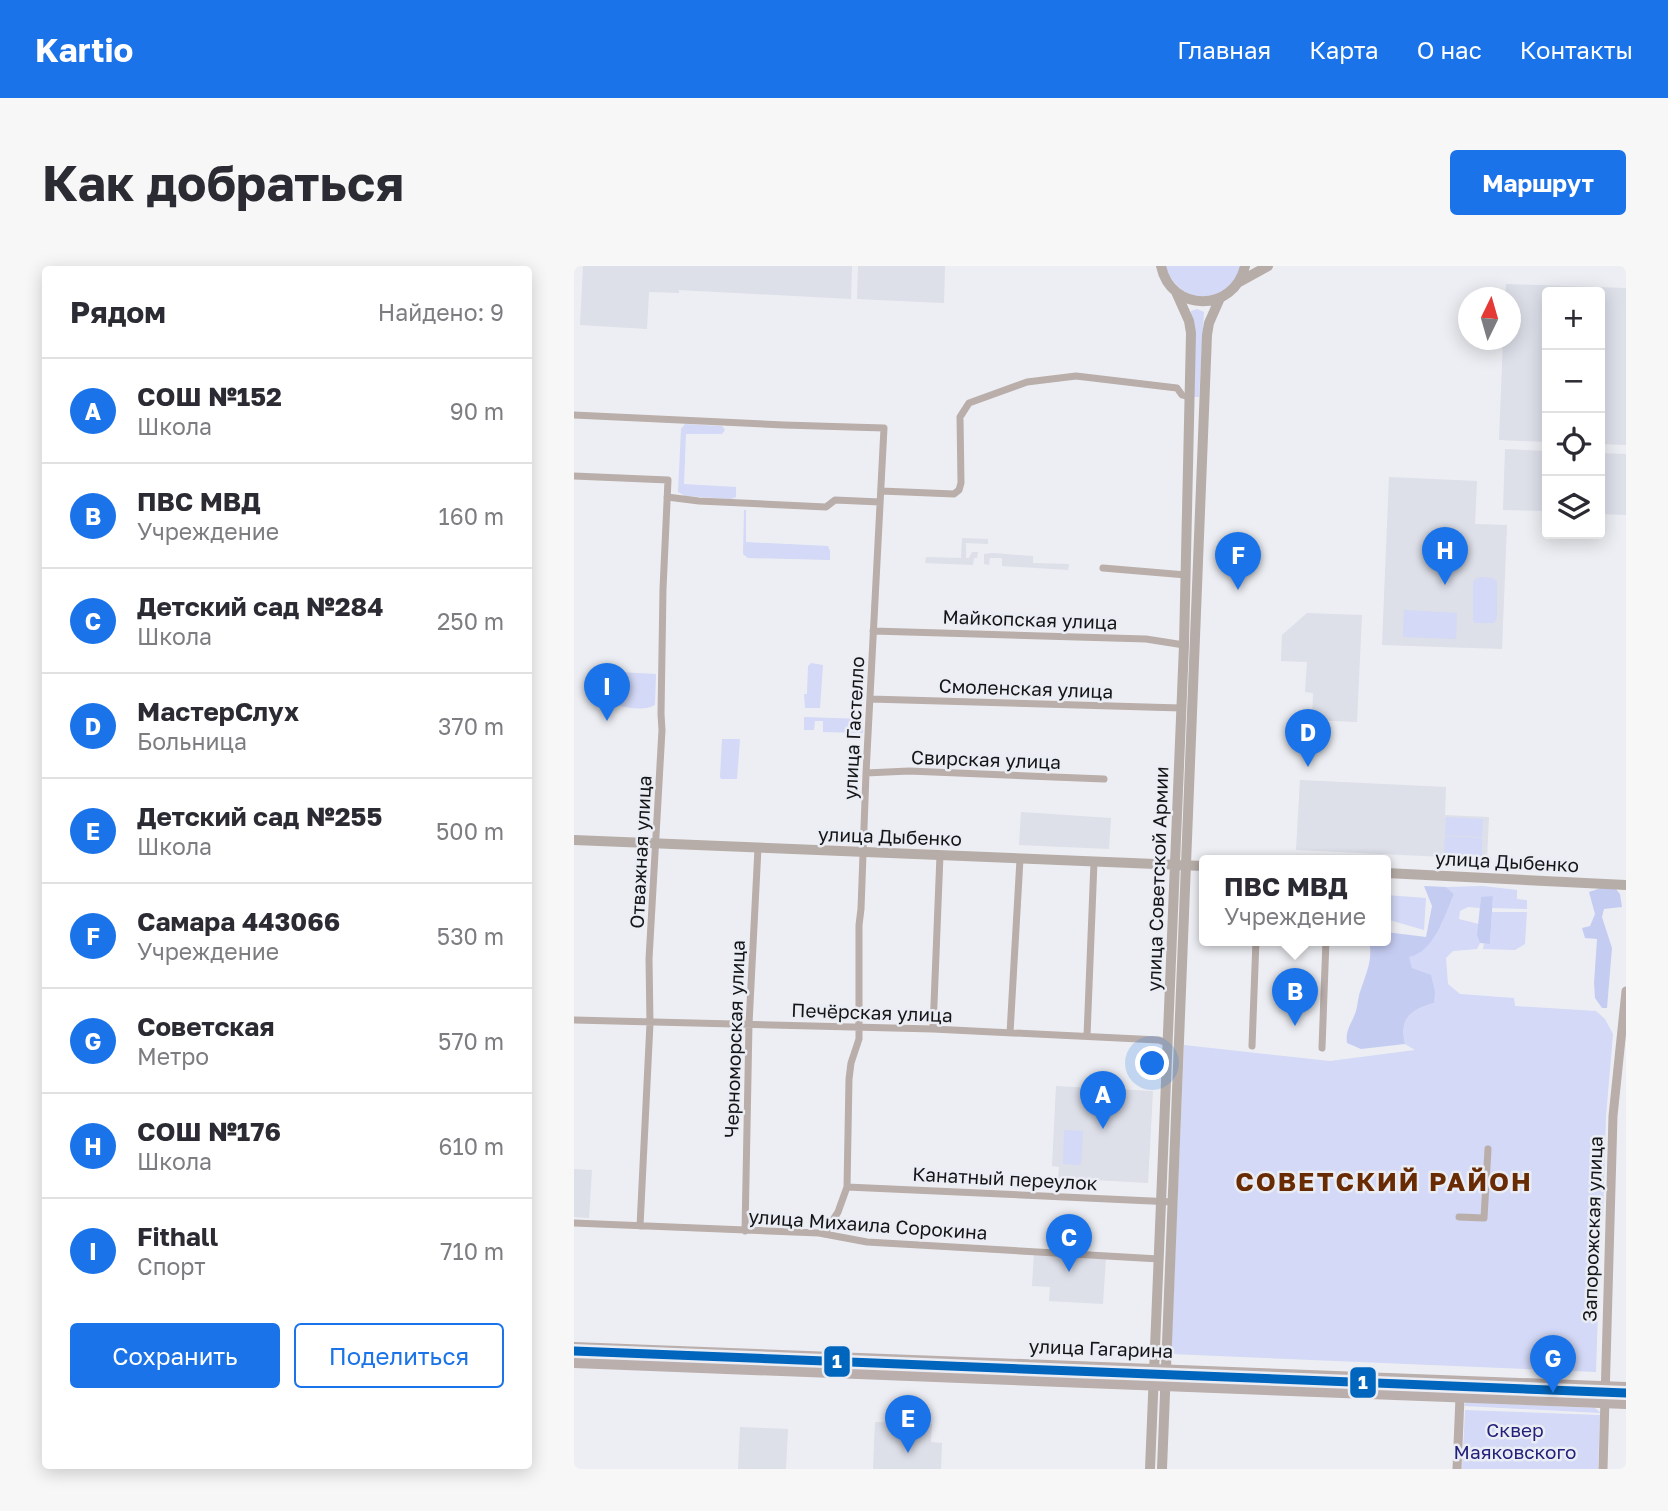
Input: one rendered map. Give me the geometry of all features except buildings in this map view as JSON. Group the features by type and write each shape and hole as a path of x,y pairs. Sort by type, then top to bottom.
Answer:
{"main road":[{"path":"1150,266 1158,271 1176,292 1198,301 1220,298 1231,292 1239,282 1245,266"},
{"path":"1161,266 1168,284"},
{"path":"1239,282 1268,266"},
{"name":"улица Советской Армии","path":"1161,1369 1159,1259 1167,1043 1180,865 1191,575 1188,478 1191,333 1189,321 1176,292"},
{"name":"улица Советской Армии","path":"1150,1469 1160,1386 1174,1202 1180,1044 1181,708 1184,645 1200,478 1207,335 1220,298"},
{"path":"1188,478 1200,478"},
{"name":"улица Дыбенко","path":"574,840 1199,866"},
{"name":"улица Дыбенко","path":"1391,873 1626,885"},
{"path":"1167,1043 1180,1044"},
{"name":"улица Гагарина","path":"574,1348 1626,1388"},
{"name":"улица Гагарина","path":"574,1362 1626,1403"},
{"path":"1112,1368 1112,1383"},
{"name":"улица Советской Армии","path":"1160,1386 1162,1469"}],"street":[{"path":"881,491 954,494 961,484 960,416 969,403 1027,382 1076,376 1177,388 1182,396 1189,397"},
{"name":"улица Гастелло","path":"574,415 884,428 862,852 862,909 858,934 859,1039 849,1079 847,1187 838,1212 824,1234"},
{"name":"Отважная улица","path":"574,476 668,480 663,589 663,730 649,959 650,1023 640,1226"},
{"path":"667,496 699,502 826,507 835,500 880,502"},
{"path":"1104,568 1191,575"},
{"name":"Майкопская улица","path":"873,631 1146,639 1184,645"},
{"name":"Смоленская улица","path":"870,699 1181,708"},
{"name":"Свирская улица","path":"866,773 909,771 1104,779"},
{"name":"Черноморская улица","path":"745,1231 749,1024 758,848"},
{"path":"933,1029 940,855"},
{"path":"1010,1033 1020,859"},
{"path":"1087,1036 1094,862"},
{"path":"1252,1046 1256,946"},
{"path":"1322,1048 1326,946"},
{"name":"Запорожская улица","path":"1603,1469 1613,1116 1626,991"},
{"name":"Печёрская улица","path":"574,1020 933,1029 1158,1040 1167,1043"},
{"path":"1459,1217 1484,1218 1488,1149"},
{"name":"Канатный переулок","path":"847,1187 1174,1202"},
{"name":"улица Михаила Сорокина","path":"574,1223 824,1234 867,1242 1159,1259"},
{"path":"1457,1469 1460,1397"}],"shaded area":[{"path":"583,266 852,266 851,299 679,290 679,293 649,292 647,329 580,325"},
{"path":"858,266 945,266 944,303 857,299"},
{"path":"1506,284 1596,287 1542,287 1542,442 1499,440 1503,350 1521,350 1521,287 1506,287"},
{"path":"1605,287 1626,288 1626,445 1605,444"},
{"path":"1505,449 1542,451 1542,511 1503,510"},
{"path":"1605,453 1626,454 1626,515 1605,514"},
{"path":"1389,477 1477,481 1475,524 1507,525 1502,649 1382,645"},
{"path":"962,538 988,539 988,544 966,543 966,558 969,558 972,552 978,552 973,565 925,563 926,557 961,558"},
{"path":"984,554 1033,556 1033,563 1069,564 1068,570 1002,566 1002,558 990,558 989,565 984,564"},
{"path":"1307,613 1362,615 1357,722 1312,720 1313,693 1305,692 1307,662 1281,661 1282,635"},
{"path":"1300,780 1446,787 1445,815 1489,817 1487,859 1296,850"},
{"path":"1021,812 1111,818 1109,849 1019,845"},
{"path":"1424,886 1446,887 1454,894 1432,940 1418,954 1409,957 1412,968 1431,975 1435,992 1434,1003 1408,1016 1404,1028 1405,1044 1361,1049 1347,1043 1348,1030 1369,965 1369,946 1391,946 1391,933 1426,937 1432,906"},
{"path":"1601,888 1615,888 1620,894 1622,907 1604,909 1602,917 1612,948 1607,1008 1602,1008 1595,998 1597,939 1585,938 1582,928 1590,926 1595,914 1589,892"},
{"path":"1493,896 1490,944 1480,943 1477,935 1481,897"},
{"path":"1056,1086 1153,1091 1148,1183 1058,1178 1059,1167 1052,1166"},
{"path":"574,1169 592,1170 589,1218 574,1217"},
{"path":"1034,1253 1106,1258 1103,1304 1049,1301 1050,1287 1032,1286"},
{"path":"875,1422 932,1424 931,1442 942,1443 941,1469 873,1469"},
{"path":"740,1427 788,1429 786,1469 738,1469"}],"green space":[{"path":"1165,266 1240,266 1234,282 1226,291 1216,297 1206,298 1196,297 1177,286"},
{"path":"1197,309 1204,312 1199,397 1192,397 1191,311"},
{"path":"685,424 722,426 725,430 722,434 686,434 684,484 736,487 736,497 685,496 678,492 681,429"},
{"path":"744,510 746,542 828,546 830,560 748,558 743,554"},
{"path":"1481,577 1497,581 1497,617 1494,623 1475,623 1473,620 1473,583"},
{"path":"1404,610 1457,613 1456,639 1403,637"},
{"path":"811,663 823,665 820,708 805,708 804,694 807,694 808,666"},
{"path":"619,672 656,674 655,705 639,708 609,702"},
{"path":"804,717 863,719 863,733 823,732 823,721 815,721 814,730 804,730"},
{"path":"722,739 740,739 737,779 720,777"},
{"path":"1446,817 1483,819 1482,837 1445,835"},
{"path":"1445,836 1482,838 1482,856 1444,854"},
{"path":"1483,886 1517,890 1517,899 1527,900 1527,909 1492,908 1493,897 1481,898 1480,908 1468,907 1460,911 1459,919 1479,924 1480,943 1477,949 1453,951 1446,958 1448,984 1460,994 1514,998 1515,1006 1596,1011 1605,1019 1613,1034 1606,1116 1603,1216 1591,1223 1590,1276 1599,1280 1596,1372 1171,1354 1184,1045 1330,1061 1415,1050 1405,1044 1405,1021 1413,1012 1434,1003 1411,968 1408,957 1441,925 1454,894 1446,887"},
{"path":"1391,895 1426,898 1424,930 1391,920"},
{"path":"1492,912 1527,912 1525,944 1515,950 1483,949 1484,943 1490,944"},
{"path":"1064,1130 1083,1131 1081,1165 1063,1164"},
{"path":"574,1352 856,1364 856,1368 574,1357"},
{"path":"864,1364 1107,1373 1108,1375 864,1368"},
{"path":"1177,1376 1595,1392 1595,1394 1176,1381"},
{"path":"1466,1402 1595,1408 1601,1413 1464,1406"},
{"name":"Сквер Маяковского","path":"1465,1410 1600,1415 1598,1469 1462,1469"}],"transit line":[{"name":"1","path":"574,1351 1626,1393"}],"place":[{"name":"СОШ №176","path":"1445,585"},
{"name":"Самара 443066","path":"1238,590"},
{"name":"Fithall","path":"607,721"},
{"name":"МастерСлух","path":"1308,767"},
{"name":"ПВС МВД","path":"1295,1026"},
{"name":"СОШ №152","path":"1103,1129"},
{"name":"Детский сад №284","path":"1069,1272"},
{"name":"Советская","path":"1553,1393"},
{"name":"Детский сад №255","path":"908,1453"}],"district":[{"name":"СОВЕТСКИЙ РАЙОН","path":"1384,1181"}]}
